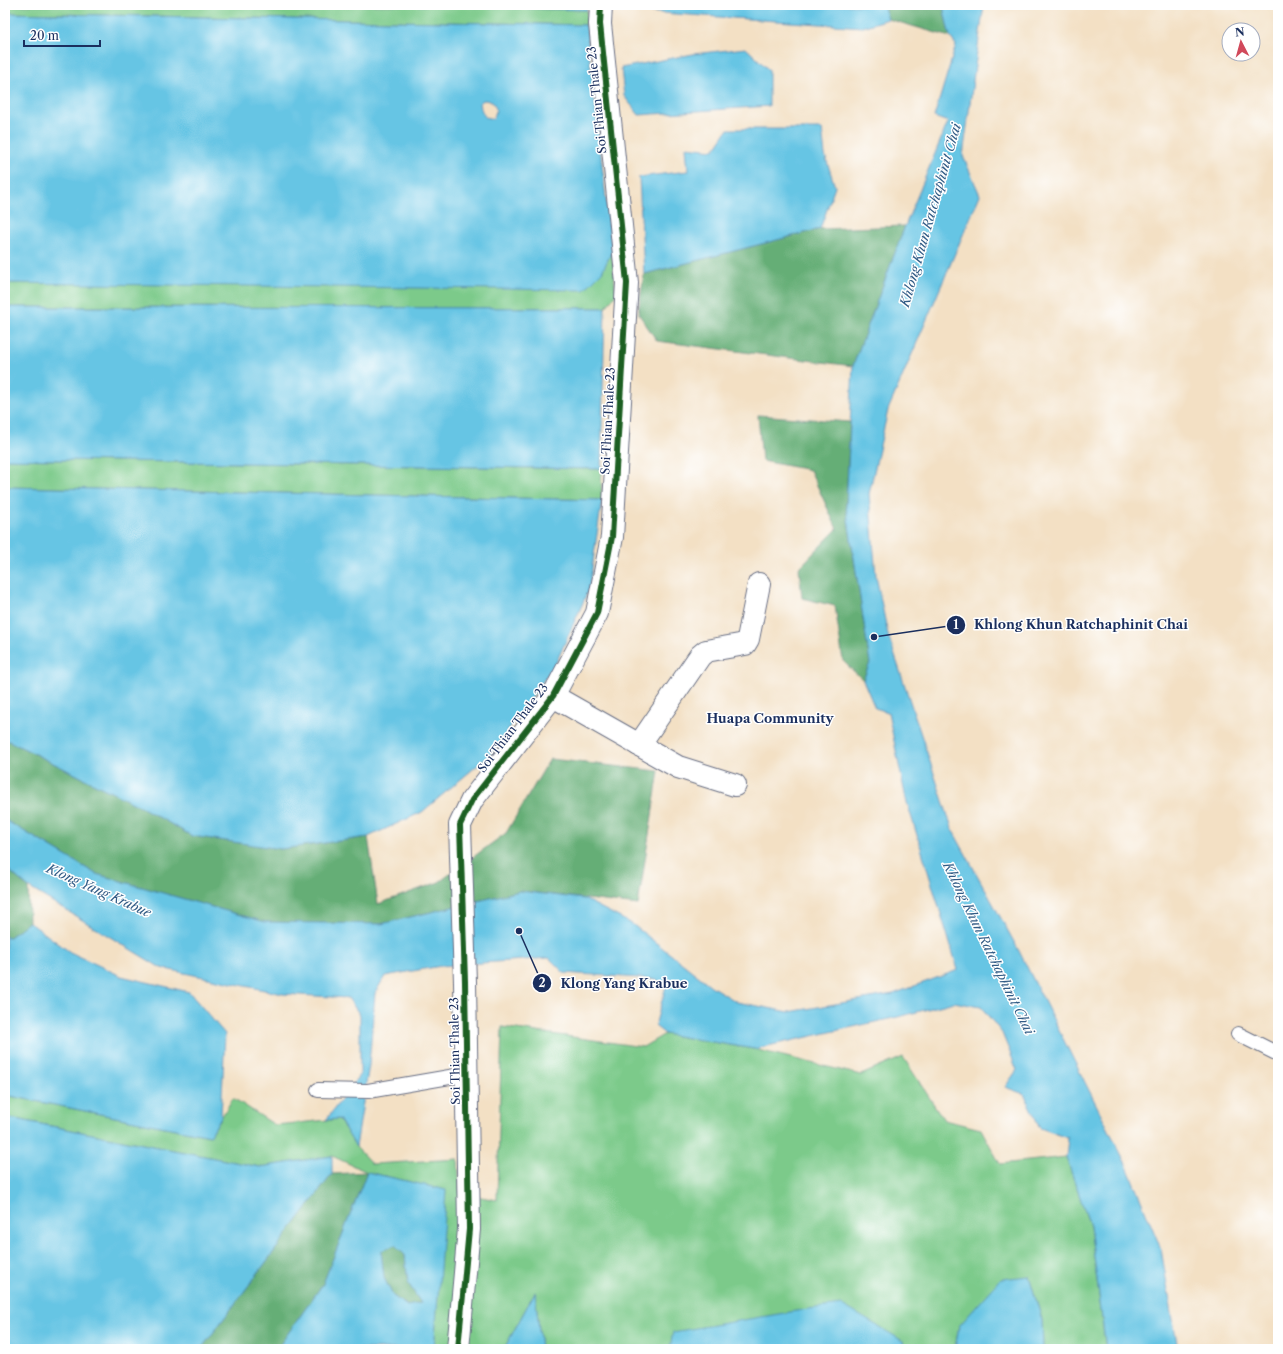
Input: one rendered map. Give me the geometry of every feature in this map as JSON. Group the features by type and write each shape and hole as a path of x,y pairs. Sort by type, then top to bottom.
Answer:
{"street":[{"name":"Soi Thian Thale 23","path":"458,1349 469,1229 465,982 460,825 472,800 553,696 597,613 612,537 627,283 600,24 601,5"},
{"path":"639,745 700,656 706,651 745,644 748,639 759,584"},
{"path":"553,696 678,767 735,785"}],"lane":[{"path":"1238,1034 1278,1054"},
{"path":"318,1090 368,1091 467,1074"}],"green space":[{"path":"5,5 418,5 587,10 586,25 5,13"},
{"path":"883,5 944,5 950,37 888,19"},
{"path":"905,226 853,366 657,341 638,313 644,274 820,229"},
{"path":"612,251 616,295 605,308 5,307 5,283 602,272"},
{"path":"758,415 850,422 846,506 870,663 863,680 843,661 835,606 802,598 799,568 837,529 810,470 762,461"},
{"path":"5,459 601,469 602,500 5,487"},
{"path":"5,739 143,808 192,836 281,849 368,837 378,904 439,882 506,833 550,759 659,771 638,905 520,891 381,924 265,922 96,874 5,820"},
{"path":"5,867 28,887 29,922 10,937 5,937"},
{"path":"502,1027 643,1047 665,1034 754,1049 861,1075 903,1057 944,1120 981,1129 1000,1164 1066,1157 1090,1226 1106,1349 1043,1349 1042,1320 1029,1276 959,1326 955,1349 905,1349 903,1341 674,1332 670,1349 541,1349 535,1292 504,1349 434,1349 445,1190 367,1172 332,1156 260,1167 5,1117 5,1095 210,1136 233,1098 275,1125 339,1119 356,1147 372,1164 458,1159 460,1193 497,1200"},
{"path":"367,1172 323,1284 277,1349 201,1349 332,1174"},
{"path":"395,1244 405,1255 408,1283 421,1303 408,1306 393,1296 384,1278 381,1251"}],"water":[{"path":"418,5 587,5 587,10"},
{"path":"618,5 883,5 888,19 863,27 618,10"},
{"path":"944,5 984,5 963,156 980,195 888,410 869,494 876,576 888,635 953,831 1019,951 1126,1164 1161,1249 1178,1349 1106,1349 1090,1226 1066,1157 1068,1138 1040,1128 1024,1094 1005,1087 1017,1070 1002,1033 981,1007 954,1002 902,1016 754,1049 665,1034 655,1026 666,986 656,979 564,973 549,958 441,966 385,976 375,993 369,1065 356,1147 339,1119 326,1120 360,1074 360,1015 348,998 283,994 161,968 28,887 5,867 5,820 96,874 265,922 381,924 520,891 584,899 632,924 711,986 737,1002 789,1012 893,994 958,970 906,799 888,712 875,708 863,680 870,663 846,506 853,366 905,226 948,122 934,117 956,45 950,37"},
{"path":"5,13 586,25 612,251 602,272 584,290 5,283","holes":["484,100 491,101 496,109 493,119 485,117 481,109 480,102"]},
{"path":"746,48 769,70 769,106 639,115 624,96 621,68 693,54"},
{"path":"728,129 822,129 825,155 835,187 820,229 644,274 639,177 688,171 686,147 714,150"},
{"path":"5,307 605,308 601,469 5,459"},
{"path":"5,487 602,500 589,589 556,663 491,754 422,812 368,837 281,849 192,836 143,808 5,739"},
{"path":"29,922 70,952 121,976 189,992 225,1034 221,1117 210,1136 5,1095 5,937 10,937"},
{"path":"5,1117 260,1167 332,1156 332,1174 201,1349 5,1349"},
{"path":"367,1172 446,1190 434,1349 277,1349 323,1284","holes":["395,1245 405,1255 408,1283 421,1303 407,1306 393,1296 384,1278 381,1251"]},
{"path":"1029,1276 1042,1320 1043,1349 955,1349 959,1326 1001,1279"},
{"path":"535,1292 541,1349 504,1349"},
{"path":"842,1305 903,1341 905,1349 670,1349 673,1332 808,1309"}],"cycle path":[{"path":"458,1349 469,1229 465,982 460,825 472,800 553,696 597,613 612,537 627,283 600,24 601,5"}],"place":[{"name":"Khlong Khun Ratchaphinit Chai","path":"874,637"},
{"name":"Klong Yang Krabue","path":"519,931"}],"district":[{"name":"Huapa Community","path":"770,718"}]}
